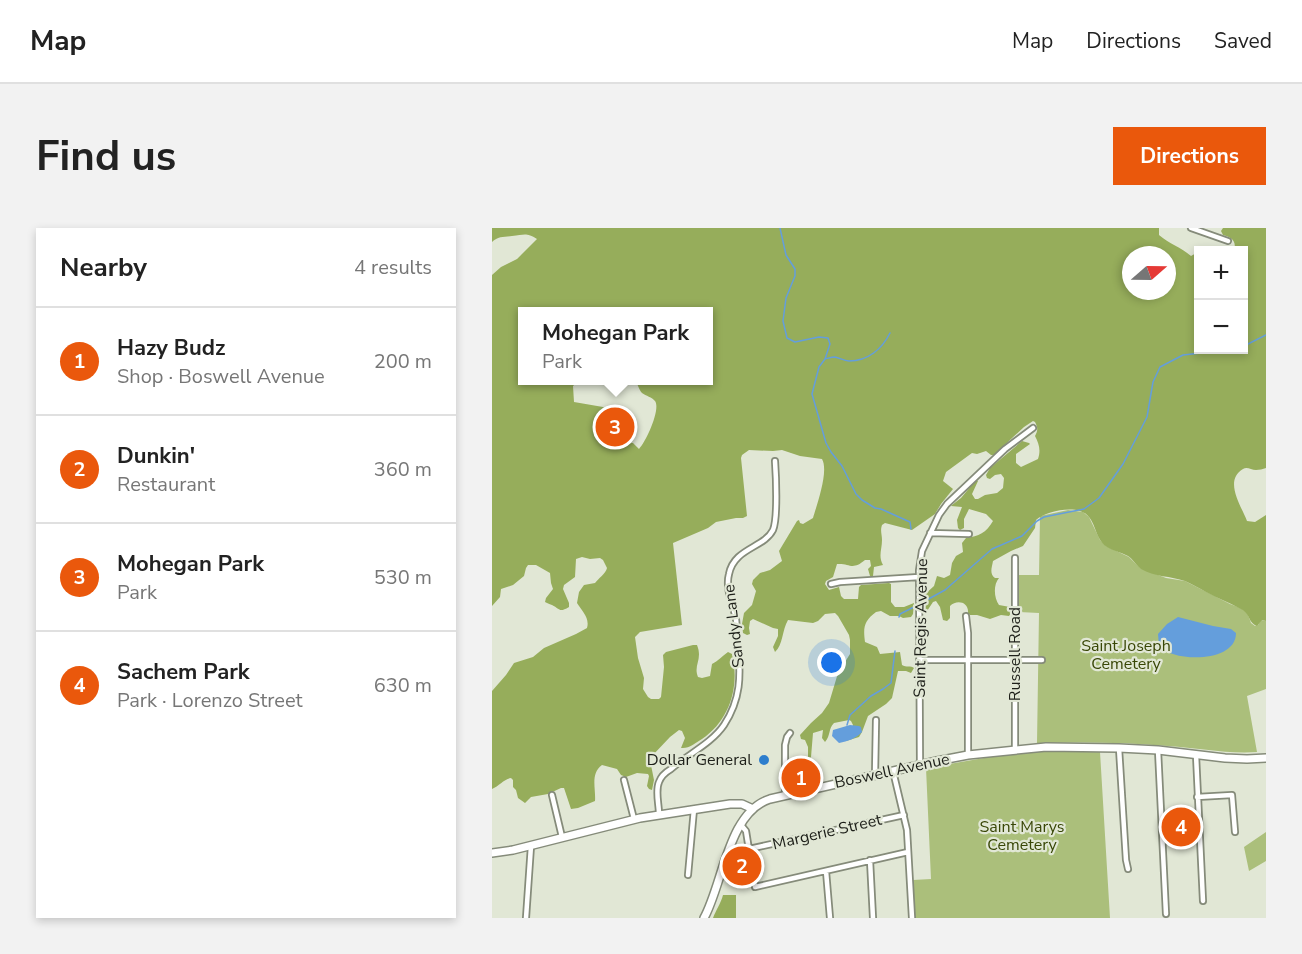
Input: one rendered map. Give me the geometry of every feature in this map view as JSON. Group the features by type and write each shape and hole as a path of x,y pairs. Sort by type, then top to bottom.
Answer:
{"main road":[{"name":"Boswell Avenue","path":"753,809 763,801 785,795 968,755 1015,750 1046,747 1119,747 1225,758 1266,758"},
{"path":"492,853 531,846 659,814 734,804 745,805 753,809 741,825 726,855 713,899 704,918"}],"street":[{"path":"1191,228 1228,240"},
{"name":"Saint Regis Avenue","path":"920,765 919,577 921,554 943,509 953,497 1005,449 1033,428"},
{"name":"Sandy Lane","path":"659,814 657,786 659,780 686,756 707,743 723,727 735,704 740,681 739,658 736,618 728,584 729,573 732,565 742,553 764,541 772,531 776,519 775,461"},
{"path":"930,533 969,534"},
{"name":"Russell Road","path":"1015,558 1015,750"},
{"path":"831,584 919,577"},
{"path":"966,616 968,755"},
{"path":"920,660 1042,660"},
{"path":"875,775 876,720"},
{"path":"785,795 785,745 790,733"},
{"path":"1119,747 1128,869"},
{"path":"1158,750 1166,914"},
{"path":"1196,754 1203,901"},
{"path":"893,771 907,830 912,918"},
{"path":"624,780 634,819"},
{"path":"552,795 562,837"},
{"path":"1197,797 1232,795 1235,832"},
{"path":"688,874 694,809"},
{"name":"Margerie Street","path":"749,849 904,815"},
{"path":"741,825 746,831 756,887 908,852"},
{"path":"526,918 531,846"},
{"path":"870,860 873,918"},
{"path":"826,871 830,918"}],"green space":[{"path":"492,228 1159,228 1159,235 1176,246 1122,246 1122,300 1176,300 1176,246 1191,256 1194,254 1194,354 1248,354 1248,246 1235,246 1233,240 1223,235 1221,231 1223,228 1266,228 1266,468 1243,469 1234,480 1234,487 1247,521 1255,522 1266,515 1266,621 1262,620 1257,626 1243,610 1190,583 1151,574 1141,569 1128,556 1103,543 1089,517 1080,511 1069,510 1056,511 1040,517 1036,520 1035,528 1023,546 993,561 992,574 995,578 999,578 995,588 996,599 999,605 1010,607 1009,616 1001,615 990,619 970,615 967,606 959,602 950,606 950,618 947,621 943,620 936,601 924,612 923,596 934,586 937,576 944,578 950,575 952,563 956,556 963,552 962,543 966,538 985,531 993,521 986,514 969,509 964,519 964,528 960,530 957,520 962,507 951,506 976,480 978,481 972,494 975,499 997,493 1003,488 1004,478 1001,474 990,479 986,475 990,468 1022,441 1030,444 1016,454 1016,463 1021,467 1038,459 1039,447 1035,436 1037,427 1033,421 994,455 986,451 972,453 946,472 943,481 953,489 935,514 912,530 885,523 882,525 880,556 883,565 874,567 873,576 870,576 868,569 871,566 870,560 854,566 837,564 833,577 825,584 829,590 839,587 844,599 858,599 861,585 889,583 891,584 891,602 895,607 904,607 914,603 911,617 903,618 890,616 881,611 876,612 867,621 864,632 865,642 877,647 880,654 900,652 902,665 914,668 911,673 898,671 892,698 868,716 859,737 846,741 853,725 849,720 834,723 825,742 822,738 823,730 813,733 811,757 808,760 808,747 800,735 829,703 838,673 850,654 849,635 835,613 825,614 813,623 788,620 780,645 775,652 773,647 778,636 778,629 753,619 750,621 750,634 747,635 743,633 742,624 744,613 752,605 756,591 752,584 753,580 760,573 770,570 782,561 779,551 797,521 803,524 813,518 822,488 824,464 822,459 800,456 782,450 749,450 741,458 747,516 716,522 708,528 673,543 682,625 640,632 635,637 644,678 643,689 651,699 661,697 663,655 666,652 697,645 699,655 697,673 698,677 702,678 710,676 712,664 728,652 732,654 735,678 733,690 720,722 702,739 687,748 681,748 685,738 682,731 679,730 670,737 650,760 654,780 652,790 647,786 648,774 637,773 626,777 621,775 617,769 602,765 595,777 595,801 578,808 571,809 564,788 531,797 525,803 518,798 511,778 492,789 492,691 514,663 533,657 544,648 587,628 586,618 577,603 579,592 584,585 595,583 607,568 600,558 576,559 575,577 564,585 563,589 569,607 561,610 545,602 553,589 550,573 536,565 528,565 524,576 513,585 501,589 500,597 492,606 492,275 501,267 517,259 537,239 530,235 501,237 492,242"},
{"name":"Saint Joseph Cemetery","path":"1068,510 1083,512 1089,517 1100,540 1106,546 1129,557 1140,568 1166,578 1185,581 1238,607 1247,612 1251,623 1255,626 1261,620 1266,621 1266,689 1247,696 1257,752 1224,752 1119,743 1037,743 1039,613 1019,612 1019,575 1039,575 1040,516"},
{"name":"Saint Marys Cemetery","path":"1038,752 1100,752 1110,918 915,918 913,880 931,879 926,768 990,757"},
{"path":"1196,815 1198,837 1165,839 1163,817"},
{"path":"1266,832 1266,861 1249,871 1244,847"},
{"path":"723,895 736,895 736,918 713,918"}],"water":[{"path":"1178,617 1231,629 1236,633 1233,643 1226,650 1215,655 1202,657 1177,655 1166,651 1159,646 1158,634"},
{"path":"850,725 861,727 862,732 839,743 832,736 833,730"}],"waterway":[{"path":"780,228 786,255 795,269 795,276 786,298 783,321 787,338 795,342 819,337 828,338 830,344 825,359 819,367 812,394 826,443 842,466 856,494 875,508 910,522 911,529"},
{"path":"825,359 835,357 845,361 862,359 879,349 890,333"},
{"path":"1248,344 1266,335"},
{"path":"923,602 945,590 992,549 1022,536 1037,521 1044,517 1084,509 1099,498 1123,464 1147,417 1153,382 1160,367 1183,355 1194,354"},
{"path":"899,617 900,614 914,607"},
{"path":"847,725 850,715 871,696 891,683 895,651"}],"place":[{"name":"Mohegan Park","path":"615,427"},
{"name":"Dollar General","path":"764,760"},
{"name":"Hazy Budz","path":"801,778"},
{"name":"Sachem Park","path":"1181,827"},
{"name":"Dunkin'","path":"742,866"}]}
